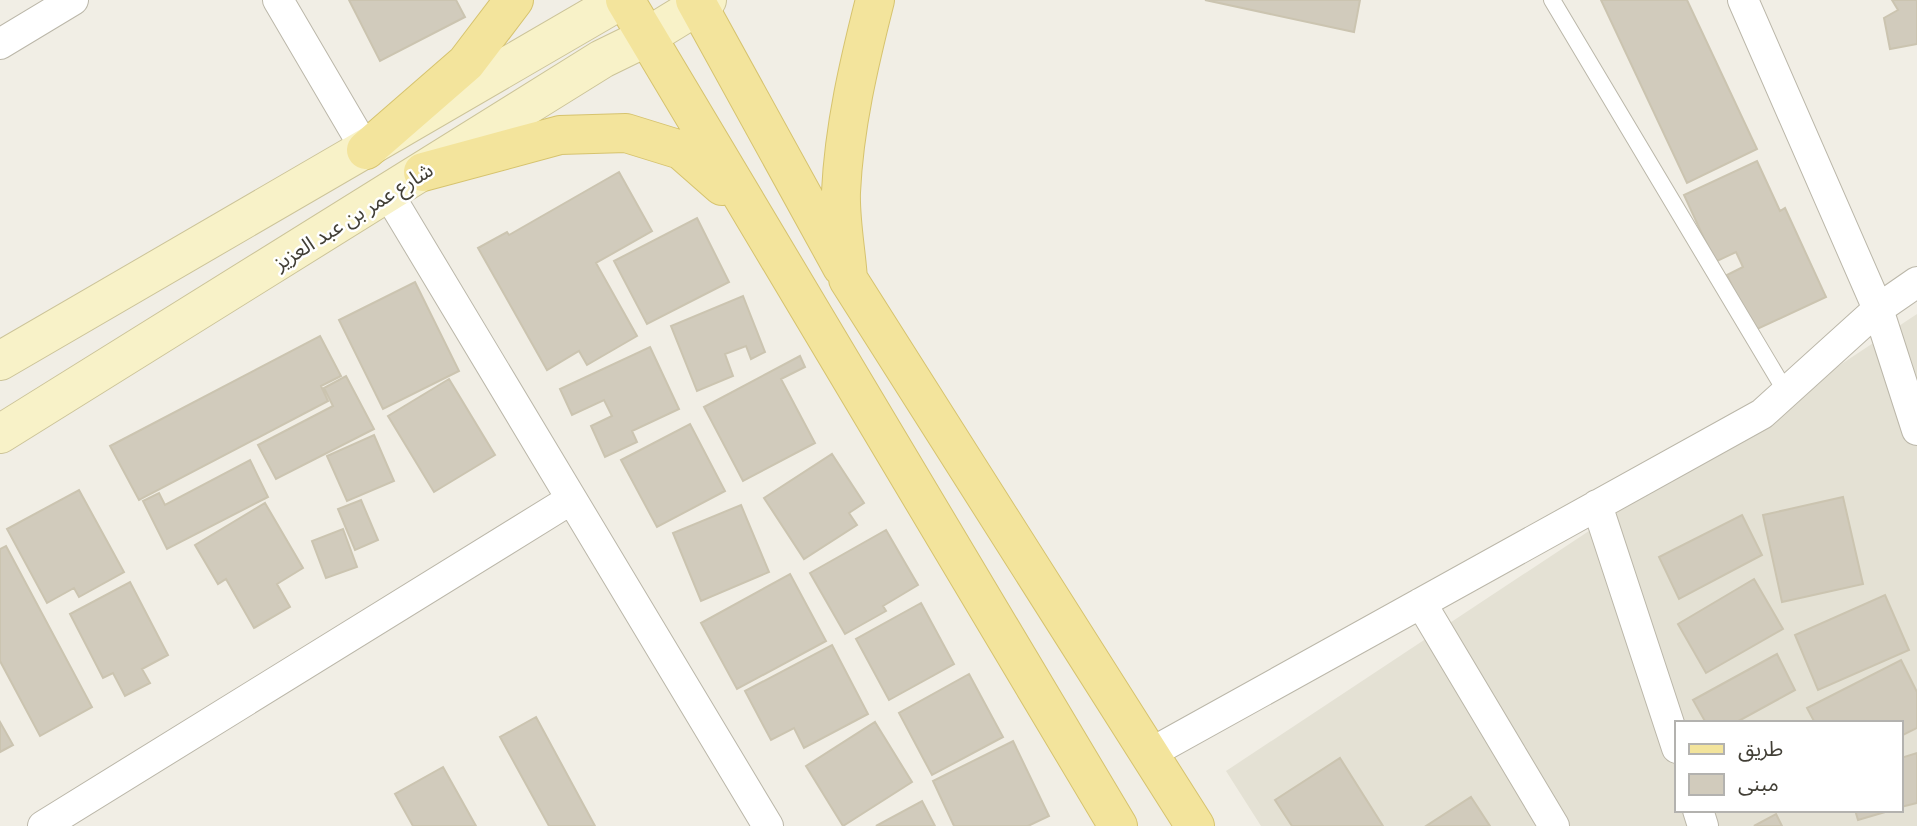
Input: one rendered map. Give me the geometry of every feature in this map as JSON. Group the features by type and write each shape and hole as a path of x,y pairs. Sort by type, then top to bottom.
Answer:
{"main road":[{"path":"366,150 466,64 514,0"},
{"path":"0,361 623,0 1118,826"},
{"path":"848,279 841,194 846,137 859,62 875,0"},
{"path":"700,2 848,279 1195,826"},
{"name":"شارع عمر بن عبد العزيز","path":"0,434 389,195 602,59 645,38 700,2"},
{"path":"424,172 561,135 626,133 681,149 751,211"}],"street":[{"path":"0,44 72,0"},
{"path":"278,0 366,150"},
{"path":"1743,0 1878,309 1917,430"},
{"path":"389,195 768,826"},
{"path":"1149,754 1762,414 1878,309 1917,282"},
{"path":"43,826 570,500"},
{"path":"1597,505 1675,742"},
{"path":"1421,603 1554,826"}],"lane":[{"path":"1552,0 1786,392"}],"shaded area":[{"path":"1917,314 1917,826 1261,826 1226,771"}],"building":[{"path":"349,0 456,0 465,17 380,61"},
{"path":"1205,0 1360,0 1354,32"},
{"path":"1601,0 1687,0 1757,149 1687,183"},
{"path":"1892,0 1917,0 1917,44 1890,49 1884,18 1898,10"},
{"path":"1757,161 1780,211 1785,208 1826,297 1753,331 1727,275 1743,267 1736,252 1715,262 1684,195"},
{"path":"619,172 652,231 596,263 637,336 587,365 579,351 547,370 478,248 507,232 509,235"},
{"path":"697,218 729,282 647,324 614,261"},
{"path":"415,282 459,371 383,409 339,320"},
{"path":"743,296 765,352 751,359 746,346 725,354 733,376 697,391 671,326"},
{"path":"320,336 341,376 321,386 328,401 139,500 110,446"},
{"path":"650,347 679,409 632,431 637,442 605,457 591,426 612,416 604,400 572,415 560,389"},
{"path":"800,356 805,367 781,379 815,443 743,481 704,407"},
{"path":"346,376 374,429 276,479 258,445 333,406 324,388"},
{"path":"449,379 495,455 434,492 388,416"},
{"path":"690,424 725,491 657,527 621,460"},
{"path":"374,435 394,481 347,501 327,456"},
{"path":"832,454 864,503 849,513 857,525 804,559 764,498"},
{"path":"250,460 268,497 167,549 143,501 159,493 165,505"},
{"path":"79,490 124,572 79,597 74,588 47,603 7,529"},
{"path":"1843,497 1863,584 1782,602 1763,515"},
{"path":"361,500 378,540 355,550 338,509"},
{"path":"265,503 303,568 277,584 290,607 254,628 226,579 218,584 195,545"},
{"path":"741,505 769,572 701,601 673,533"},
{"path":"1742,515 1762,555 1679,599 1659,557"},
{"path":"343,529 357,567 326,578 312,541"},
{"path":"886,530 918,585 883,606 886,611 845,634 810,573"},
{"path":"6,546 92,707 40,736 0,661 0,549"},
{"path":"790,574 826,641 737,689 701,623"},
{"path":"1754,579 1783,629 1706,673 1678,624"},
{"path":"130,582 168,655 142,669 150,683 125,696 113,673 103,678 70,614"},
{"path":"1885,595 1909,650 1818,690 1795,635"},
{"path":"921,603 954,664 889,700 856,639"},
{"path":"832,645 868,714 804,748 794,728 771,740 745,691"},
{"path":"1777,654 1795,690 1739,721 1705,721 1693,700"},
{"path":"1901,660 1917,692 1917,728 1903,735 1903,721 1814,721 1807,708"},
{"path":"969,674 1003,737 932,775 899,713"},
{"path":"536,717 595,826 549,826 500,737"},
{"path":"0,722 13,745 0,752"},
{"path":"875,722 912,782 843,826 806,766"},
{"path":"1013,741 1049,816 1028,826 954,826 933,781"},
{"path":"1917,753 1917,803 1903,806 1903,757"},
{"path":"1340,758 1383,826 1292,826 1275,800"},
{"path":"443,767 476,826 413,826 395,794"},
{"path":"1471,797 1490,826 1426,826"},
{"path":"922,801 935,826 876,826"},
{"path":"1856,812 1885,812 1858,820"},
{"path":"1776,814 1782,826 1754,826"}]}
